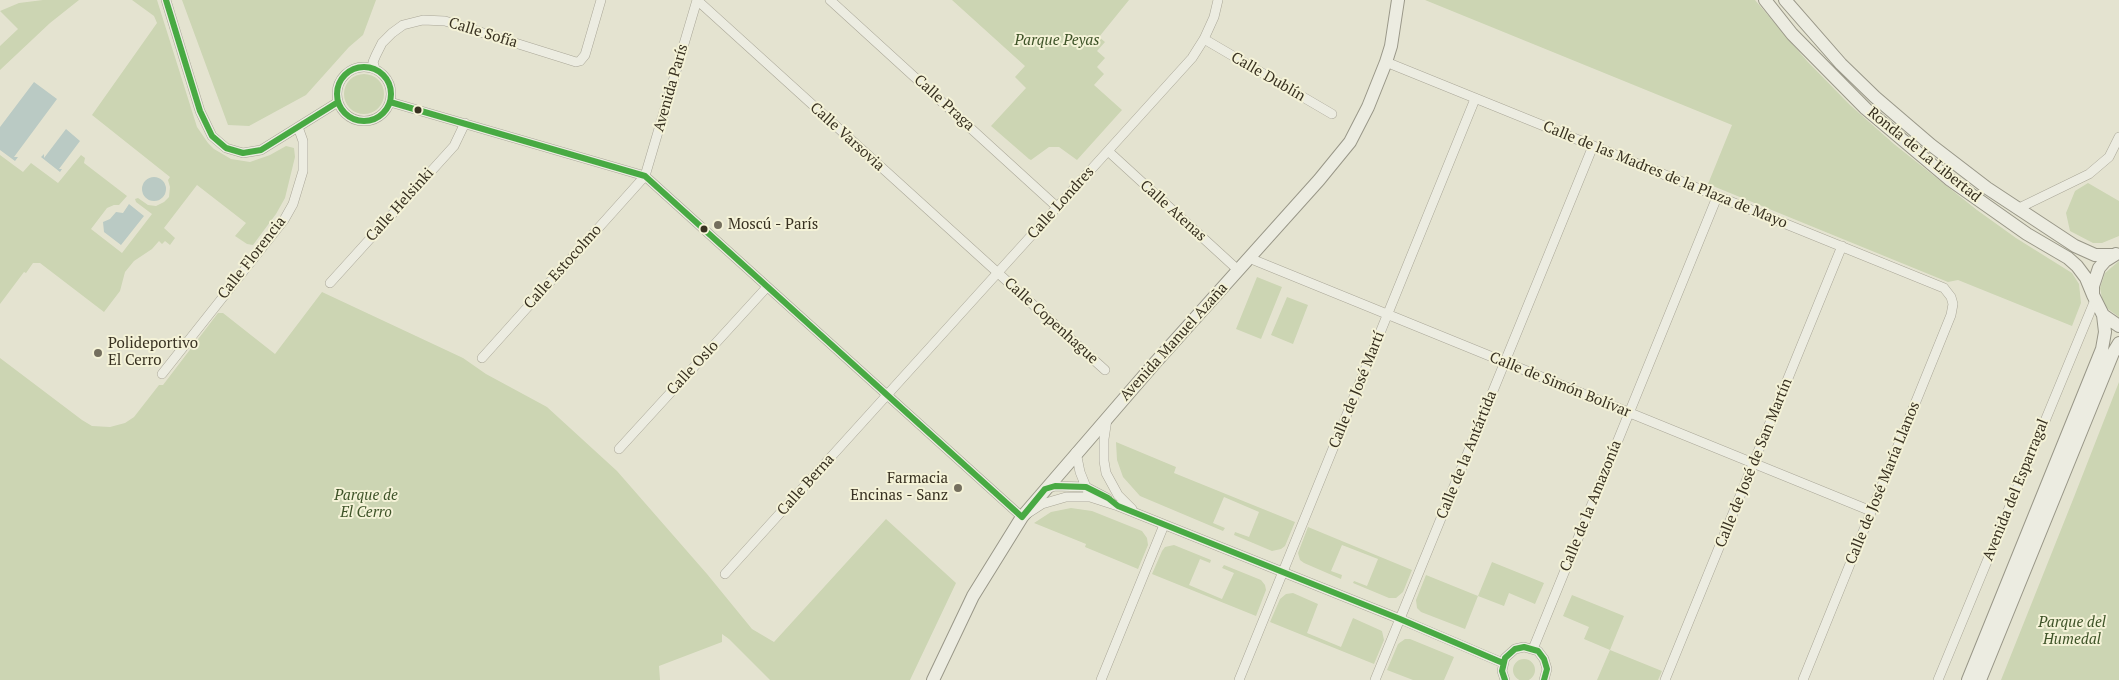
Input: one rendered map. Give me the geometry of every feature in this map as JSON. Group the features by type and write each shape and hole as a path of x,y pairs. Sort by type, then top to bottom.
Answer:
{"main road":[{"name":"Avenida Manuel Azaña","path":"933,680 973,596 1022,517 1076,452 1320,180 1350,142 1368,107 1386,62 1391,46 1398,0"},
{"name":"Ronda de La Libertad","path":"1765,0 1805,47 1866,109 1949,179 2027,234 2068,258 2082,272 2103,315"},
{"name":"Ronda de La Libertad","path":"1785,0 1841,64 1875,98 1931,145 2017,209 2085,252 2095,255 2116,254"},
{"path":"2094,297 2093,286 2099,268 2116,254"},
{"path":"2103,315 2119,326"},
{"name":"Avenida del Esparragal","path":"1968,680 2102,348 2105,332 2103,315"},
{"path":"1980,680 2113,353 2119,343"}],"street":[{"path":"166,0 200,111 207,127 218,143 234,152 252,152 273,144 316,114 338,102"},
{"name":"Calle Sofía","path":"375,69 373,62 376,55 382,43 392,33 403,26 424,20 445,21 576,62 585,57 601,0"},
{"name":"Avenida París","path":"644,176 697,0"},
{"name":"Calle Varsovia","path":"697,0 998,273"},
{"name":"Calle Praga","path":"830,0 1057,207"},
{"name":"Calle Londres","path":"887,395 1192,58 1204,40 1214,17 1218,0"},
{"name":"Calle Dublín","path":"1204,40 1332,114"},
{"name":"Calle de las Madres de la Plaza de Mayo","path":"1386,62 1475,100 1944,288"},
{"path":"362,67 375,69 388,82 390,102 380,116 366,121 356,120 342,110 338,102 337,88 346,74 362,67"},
{"name":"Calle de José Martí","path":"1239,680 1475,100"},
{"path":"390,102 644,176 1022,517 1042,504 1066,498 1090,497 1164,524 1400,619 1503,663"},
{"name":"Calle Helsinki","path":"330,283 454,146 465,123"},
{"name":"Calle Florencia","path":"162,374 284,220 292,204 303,171 303,141 298,127"},
{"path":"2017,209 2089,174 2109,157 2119,137"},
{"name":"Calle de la Antártida","path":"1375,680 1593,146"},
{"name":"Calle Atenas","path":"1108,151 1238,270"},
{"name":"Calle Estocolmo","path":"482,358 644,176"},
{"name":"Calle de la Amazonía","path":"1533,649 1717,197"},
{"name":"Calle de José de San Martín","path":"1665,680 1842,246"},
{"name":"Calle de Simón Bolívar","path":"1249,258 1872,511"},
{"name":"Calle Copenhague","path":"998,273 1105,370"},
{"name":"Calle Oslo","path":"619,448 766,287"},
{"name":"Calle de José María Llanos","path":"1802,680 1951,315 1953,308 1951,297 1944,288"},
{"name":"Avenida del Esparragal","path":"1938,680 2094,297"},
{"name":"Calle Berna","path":"725,574 887,395"},
{"path":"1108,417 1104,439 1106,473 1118,495 1135,513"},
{"path":"1076,452 1080,472 1090,497"},
{"path":"1045,489 1055,486 1086,487 1108,498 1118,506"},
{"path":"1101,680 1164,524"},
{"path":"1505,680 1502,671 1503,663 1508,654 1515,649 1524,647 1533,649 1544,659 1547,669 1546,679"}],"green space":[{"path":"43,0 79,0 50,23 0,70 0,46 18,29 0,11 19,3"},
{"path":"132,0 157,0 197,127 214,149 231,159 250,162 270,155 286,146 294,148 295,157 285,198 276,214 253,245 247,244 235,236 246,223 197,185 164,228 175,238 170,245 165,241 162,244 159,241 152,249 134,261 125,272 120,291 104,312 40,263 33,263 26,273 24,272 0,304 0,155 23,172 31,163 58,183 81,155 85,158 84,163 127,196 119,205 107,208 91,229 122,253 152,214 136,202 135,199 138,198 148,205 156,206 169,197 170,187 168,180 170,177 92,115 157,23 154,16"},
{"path":"182,0 376,0 363,35 349,47 306,95 249,126 228,125"},
{"name":"Parque Peyas","path":"952,0 1129,0 1099,37 1105,42 1097,51 1105,58 1097,67 1104,74 1094,85 1122,110 1077,160 1059,147 1049,147 1031,160 991,126 1026,88 1015,77 1025,66"},
{"path":"1425,0 1755,0 1807,61 1850,105 1894,144 1977,210 2016,238 2072,273 2079,284 2081,303 2072,326 1958,280 1948,282 1708,184 1732,125"},
{"path":"368,74 375,77 381,83 384,94 383,102 375,111 368,114 360,114 353,111 345,102 344,90 347,83 356,75"},
{"path":"2088,183 2119,201 2119,236 2102,243 2093,243 2070,231 2066,213 2075,191"},
{"path":"2119,261 2119,317 2103,303 2100,288 2105,273"},
{"path":"1257,277 1282,287 1261,339 1236,329"},
{"name":"Parque de El Cerro","path":"322,292 463,358 486,374 547,407 617,471 707,574 752,629 774,642 886,519 956,583 910,680 770,680 722,634 722,642 659,666 660,680 0,680 0,358 82,420 92,426 110,427 125,423 134,417 159,385 163,385 218,313 223,313 275,354"},
{"path":"1287,297 1308,305 1293,344 1271,335"},
{"name":"Parque del Humedal","path":"2119,382 2119,680 2001,680 2074,497"},
{"path":"1116,442 1176,467 1174,473 1295,522 1285,546 1272,551 1234,535 1235,532 1249,537 1259,512 1224,497 1213,523 1225,528 1223,531 1140,496 1123,477 1117,460"},
{"path":"1071,508 1092,511 1142,531 1147,538 1148,545 1138,569 1085,547 1086,544 1034,523 1051,512"},
{"path":"1308,527 1412,570 1403,592 1396,598 1389,598 1353,583 1354,581 1367,586 1378,559 1342,545 1331,571 1342,575 1341,579 1304,563 1300,560 1298,553"},
{"path":"1174,545 1211,560 1210,563 1200,559 1189,585 1222,599 1234,573 1222,568 1224,565 1261,580 1266,590 1256,616 1152,574 1165,547"},
{"path":"1492,562 1544,583 1535,604 1509,593 1504,606 1478,596"},
{"path":"1426,575 1478,596 1465,629 1421,612 1417,608 1416,600"},
{"path":"1293,593 1318,604 1307,633 1341,647 1353,618 1382,631 1384,640 1374,664 1270,622 1280,599 1286,594"},
{"path":"1572,595 1624,616 1610,650 1584,639 1589,627 1563,616"},
{"path":"1405,639 1410,639 1454,657 1444,680 1413,680 1387,670 1398,644"},
{"path":"1610,650 1662,671 1658,680 1597,680"},
{"path":"1520,659 1528,659 1535,666 1535,674 1528,681 1520,681 1513,674 1513,666"}],"shaded area":[{"path":"34,82 57,99 14,157 18,157 15,161 0,150 0,127"},
{"path":"66,129 80,141 59,169 62,169 60,172 41,157 44,154 44,158"},
{"path":"154,177 163,180 166,189 163,198 154,201 145,198 142,189 145,180"},
{"path":"129,204 144,216 121,245 104,232 103,222 110,219 116,212 123,213"}],"transit line":[{"path":"166,0 200,111 212,136 226,148 243,153 261,150 338,102"},
{"path":"364,67 374,69 383,75 389,84 391,94 389,104 383,113 374,119 364,121 354,119 345,113 339,104 337,94 339,84 345,75 354,69 364,67"},
{"path":"390,102 645,176 1022,517"},
{"path":"1022,517 1045,489 1055,486 1086,487 1108,498 1118,506 1400,619 1503,663"},
{"path":"1505,680 1502,671 1505,658 1515,649 1524,647 1538,651 1544,659 1547,669 1544,680"}],"place":[{"name":"Moscú - París","path":"718,225"},
{"name":"Polideportivo El Cerro","path":"98,353"},
{"name":"Farmacia Encinas - Sanz","path":"958,488"}]}
